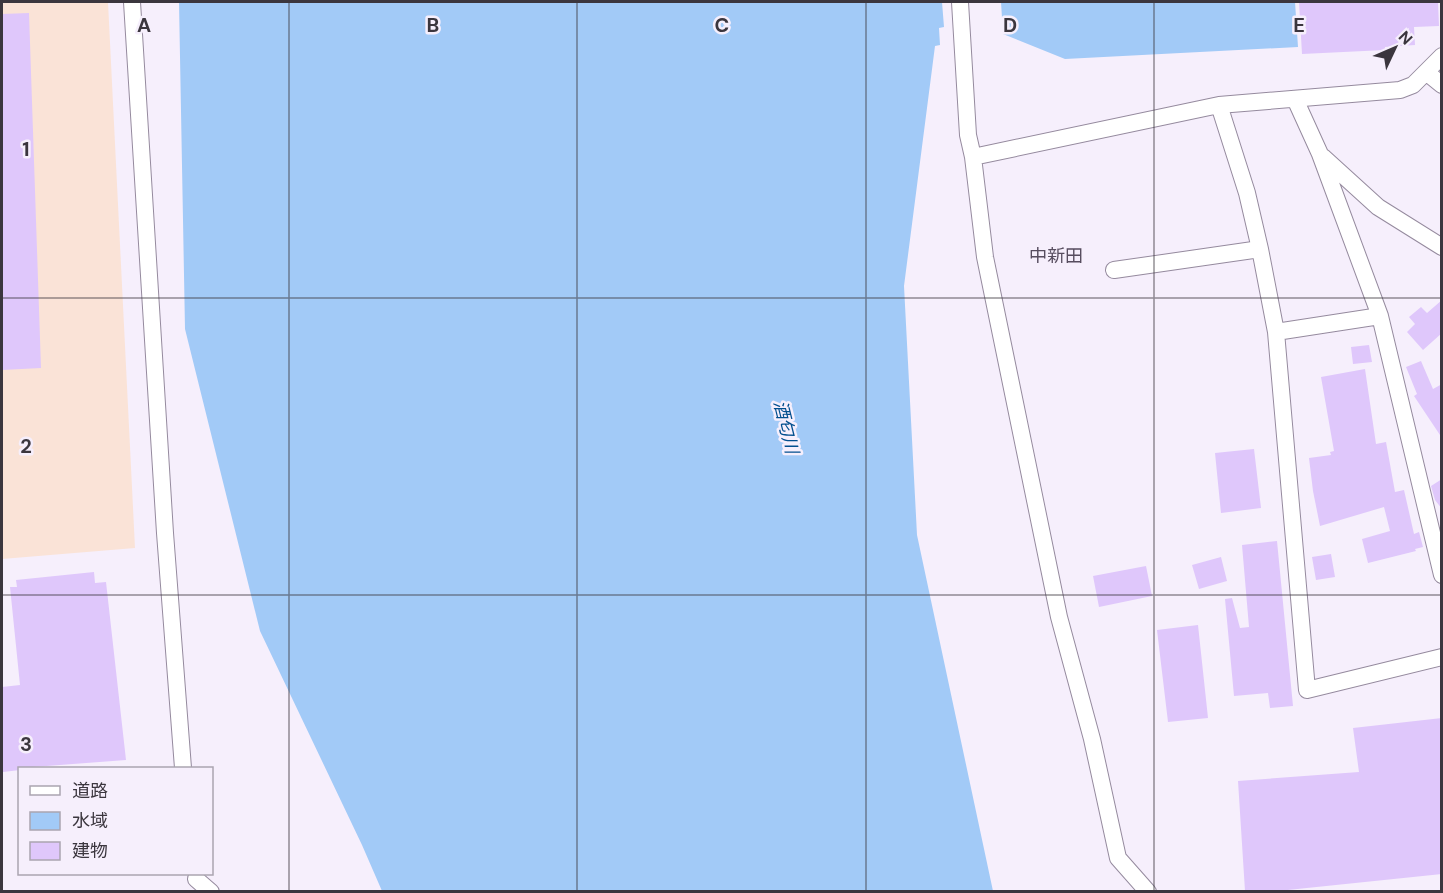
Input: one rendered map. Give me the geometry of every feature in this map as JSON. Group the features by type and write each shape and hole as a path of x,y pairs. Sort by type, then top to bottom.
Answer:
{"street":[{"path":"132,2 164,521 183,767"},
{"path":"960,2 968,135 973,157 985,257 1059,617 1092,739 1118,858 1148,891"},
{"path":"973,157 1220,105 1400,90 1413,85 1442,57"},
{"path":"1426,72 1442,85"},
{"path":"1295,99 1320,154 1380,316 1442,575"},
{"path":"1220,105 1247,193 1276,332 1307,690 1442,657"},
{"path":"1320,154 1378,207 1442,247"},
{"path":"1114,270 1260,249"},
{"path":"1276,332 1380,316"},
{"path":"196,881 212,891"}],"shaded area":[{"path":"2,2 108,2 135,548 2,559"}],"water":[{"name":"酒匂川","path":"179,2 942,2 944,27 939,28 940,45 935,46 904,286 917,535 993,891 382,891 260,631 185,329"},
{"path":"1001,2 1295,2 1298,47 1065,59 1003,34"}],"building":[{"path":"1299,2 1438,2 1439,26 1414,27 1415,45 1385,47 1385,50 1302,54"},
{"path":"29,13 41,368 2,370 2,14"},
{"path":"1442,300 1442,333 1423,350 1407,332 1415,324 1409,317 1421,307 1427,313"},
{"path":"1369,345 1372,362 1353,364 1351,347"},
{"path":"1421,361 1433,389 1442,384 1442,438 1414,396 1417,394 1406,367"},
{"path":"1365,369 1376,444 1386,442 1395,492 1404,490 1414,534 1419,532 1423,547 1415,549 1416,551 1368,563 1362,539 1390,531 1384,507 1320,526 1309,458 1331,455 1330,452 1334,451 1321,377"},
{"path":"1254,449 1261,508 1221,513 1215,453"},
{"path":"1442,479 1442,509 1435,500 1431,486"},
{"path":"1277,541 1293,706 1270,708 1268,693 1234,696 1225,599 1232,598 1240,628 1249,627 1242,545"},
{"path":"1331,554 1335,577 1316,580 1312,557"},
{"path":"1221,557 1227,581 1199,589 1192,565"},
{"path":"1146,566 1152,596 1099,607 1093,576"},
{"path":"94,572 95,583 106,582 126,760 18,767 18,770 3,772 2,687 20,685 10,587 17,587 16,580"},
{"path":"1198,625 1208,718 1168,722 1157,630"},
{"path":"1442,718 1442,874 1278,891 1245,891 1238,781 1359,772 1353,728"}],"district":[{"name":"中新田","path":"1056,256"}]}
